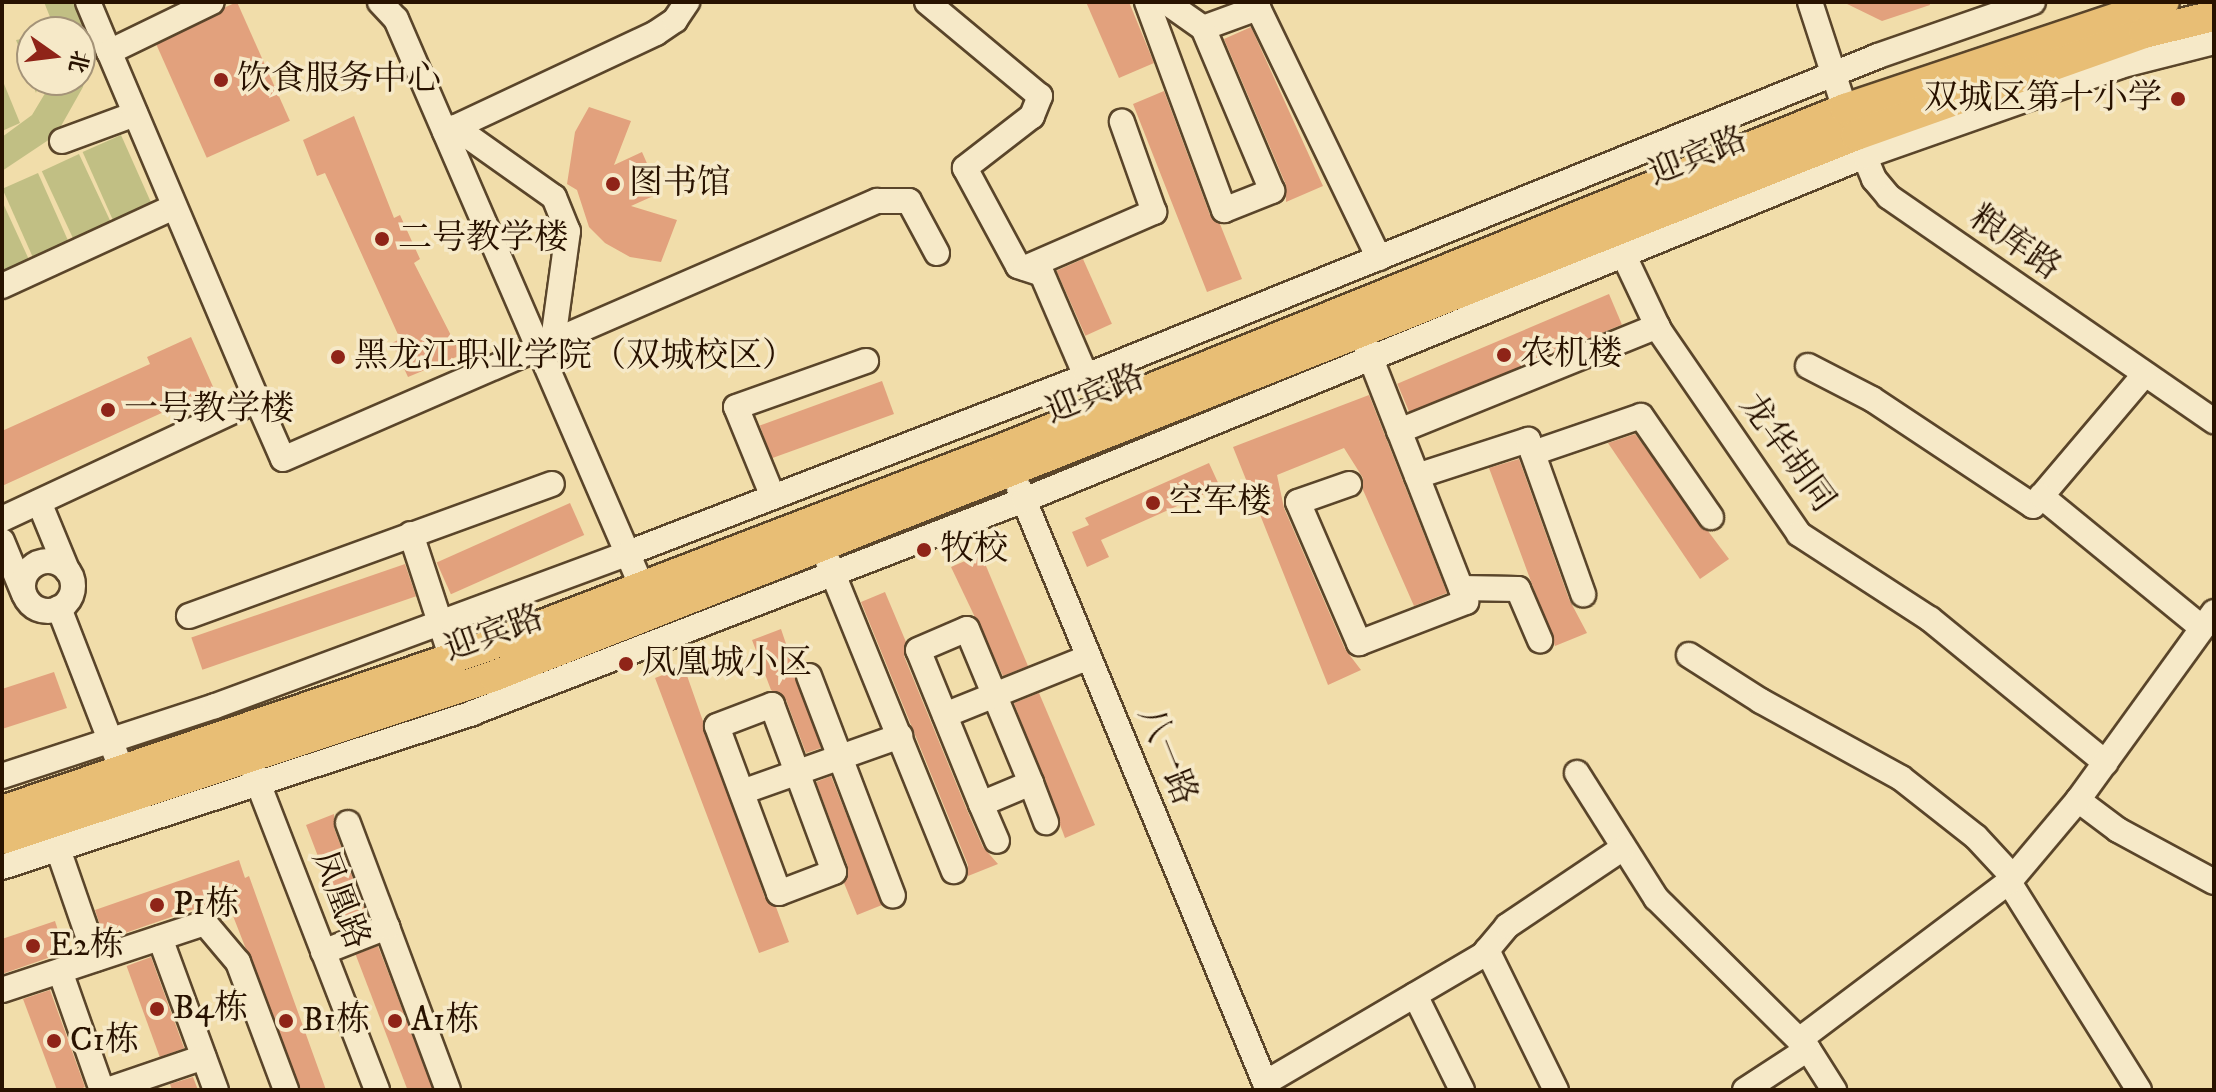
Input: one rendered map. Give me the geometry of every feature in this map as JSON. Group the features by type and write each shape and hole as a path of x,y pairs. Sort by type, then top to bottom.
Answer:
{"main road":[{"name":"迎宾路","path":"2,839 494,676 827,560 1007,459 1613,230 1855,133 2164,2"},
{"name":"迎宾路","path":"1855,133 2144,33 2214,16"},
{"name":"迎宾路","path":"2,811 122,772 249,758 452,659 642,587 1007,459 1365,343 1613,230"}],"street":[{"path":"88,2 283,459 877,201 909,201 937,253"},
{"path":"109,52 212,2"},
{"path":"450,130 656,33 675,20 687,2"},
{"path":"927,2 1040,96 1032,116 965,168 1018,266 1042,274 1086,376"},
{"path":"1147,2 1224,210 1272,191 1203,28 1166,2"},
{"name":"粮库路","path":"1810,2 1832,74 1855,133 1889,197 2214,421"},
{"path":"2,776 441,624 628,553 1086,376 1832,74 2033,2"},
{"path":"392,8 545,345 642,587"},
{"path":"1203,28 1258,8 1379,258"},
{"path":"1613,230 1855,133 2214,42"},
{"path":"62,141 135,114"},
{"path":"1025,268 1154,212 1122,122"},
{"path":"450,130 554,197 568,231 545,345"},
{"path":"2,286 174,207"},
{"name":"龙华胡同","path":"1613,230 1657,326 1799,534 1930,619 2106,763"},
{"path":"1399,431 1657,326"},
{"path":"954,871 827,560 1024,500 1365,343 1466,602 1359,643 1298,502 1349,484"},
{"path":"773,497 736,407 866,361"},
{"path":"1808,366 1872,399 2033,506 2145,374"},
{"path":"2,519 257,400"},
{"path":"1533,453 1641,416 1711,517"},
{"path":"1417,476 1528,440 1583,594"},
{"name":"八一路","path":"1007,459 1266,1086"},
{"path":"189,616 552,484"},
{"path":"1745,1090 2011,880 2078,800 2208,620 2041,496"},
{"path":"39,502 67,570 72,591 59,608"},
{"path":"411,534 452,659"},
{"path":"2,541 24,594 34,607 59,608"},
{"path":"24,594 24,579 32,566 47,561 67,570"},
{"path":"1461,588 1518,589 1540,640"},
{"path":"59,608 122,772"},
{"path":"997,841 918,650 967,629 1046,822"},
{"path":"1689,655 1761,701 1901,778 1976,837 2011,880 2139,1090"},
{"path":"945,715 1089,657"},
{"path":"809,676 893,896"},
{"path":"772,705 834,872 779,893 742,792 717,726 772,705"},
{"path":"742,792 900,736"},
{"path":"2,867 58,849 249,758"},
{"name":"凤凰路","path":"249,758 377,1090"},
{"path":"1577,773 1656,898 1804,1044 1834,1090"},
{"path":"981,804 1031,783"},
{"path":"2078,800 2118,830 2214,882"},
{"path":"348,823 448,1090"},
{"path":"1266,1086 1487,950 1507,926 1623,848"},
{"path":"58,849 96,959"},
{"path":"2,990 205,923 238,962 286,1090"},
{"path":"323,952 387,927"},
{"path":"160,938 216,1090"},
{"path":"1487,950 1556,1090"},
{"path":"60,971 104,1090 204,1057"},
{"path":"1415,995 1462,1090"}],"shaded area":[{"path":"44,2 79,2 82,16 50,16"},
{"path":"2,79 20,123 2,131"},
{"path":"43,96 78,96 56,135 2,171 2,137 32,115"},
{"path":"121,135 153,207 115,224 83,152"},
{"path":"79,154 112,226 75,243 42,171"},
{"path":"38,173 70,245 35,261 2,189"},
{"path":"2,201 31,264 2,277"}],"building":[{"name":"饮食服务中心","path":"237,2 290,121 207,158 154,39"},
{"path":"1086,2 1129,2 1154,63 1119,78"},
{"path":"1843,2 1929,2 1930,5 1882,21"},
{"path":"1251,27 1323,186 1286,202 1286,185 1224,39"},
{"path":"1164,91 1210,215 1220,224 1242,279 1207,292 1133,104"},
{"name":"图书馆","path":"589,107 631,121 614,165 642,152 660,193 631,206 677,220 661,262 630,257 605,243 589,227 577,190 567,184 575,132"},
{"name":"二号教学楼","path":"354,116 394,218 400,215 420,259 414,263 461,355 408,377 392,343 400,339 325,173 317,176 303,140"},
{"path":"1083,259 1112,324 1085,336 1057,271"},
{"name":"农机楼","path":"1609,294 1622,324 1410,414 1397,384"},
{"name":"一号教学楼","path":"191,337 214,389 2,486 2,431 150,364 147,357"},
{"path":"882,381 894,414 772,458 760,425"},
{"path":"1369,395 1447,593 1414,606 1363,490 1363,478 1344,448 1277,475 1284,508 1345,649 1361,670 1328,685 1233,447"},
{"path":"1635,434 1729,559 1700,579 1608,443"},
{"path":"1519,459 1569,599 1587,633 1555,646 1489,468"},
{"name":"空军楼","path":"1209,463 1220,487 1101,540 1109,557 1087,567 1072,532 1089,525 1085,518"},
{"path":"570,503 584,535 451,594 437,562"},
{"path":"981,554 1028,666 1003,676 951,567"},
{"path":"405,564 416,596 202,670 191,638"},
{"path":"885,592 906,642 904,656 967,810 983,847 998,864 968,876 968,865 861,602"},
{"path":"781,629 821,748 806,753 786,700 771,690 752,640"},
{"path":"684,667 765,898 776,907 789,942 759,953 655,678"},
{"path":"54,672 67,708 2,729 2,689"},
{"path":"1039,693 1095,825 1065,838 1014,703"},
{"path":"831,776 882,905 857,915 844,883 848,867 816,782"},
{"path":"334,814 334,828 368,918 345,927 306,825"},
{"name":"P1栋","path":"239,860 245,878 249,876 326,1090 301,1090 226,898 105,940 95,910"},
{"name":"E2栋","path":"55,921 65,952 2,974 2,939"},
{"name":"A1栋","path":"378,946 433,1090 408,1090 356,955"},
{"name":"B4栋","path":"151,957 184,1048 160,1057 127,966"},
{"name":"C1栋","path":"50,990 85,1087 78,1090 57,1090 23,999"},
{"path":"193,1077 198,1090 172,1090 170,1084"}],"place":[{"name":"饮食服务中心","path":"221,80"},
{"name":"双城区第十小学","path":"2178,99"},
{"name":"图书馆","path":"613,184"},
{"name":"二号教学楼","path":"382,239"},
{"name":"农机楼","path":"1504,355"},
{"name":"黑龙江职业学院（双城校区）","path":"338,357"},
{"name":"一号教学楼","path":"108,410"},
{"name":"空军楼","path":"1153,503"},
{"name":"牧校","path":"924,550"},
{"name":"凤凰城小区","path":"626,664"},
{"name":"P1栋","path":"157,905"},
{"name":"E2栋","path":"33,946"},
{"name":"B4栋","path":"157,1009"},
{"name":"B1栋","path":"286,1021"},
{"name":"A1栋","path":"395,1021"},
{"name":"C1栋","path":"54,1041"}]}
